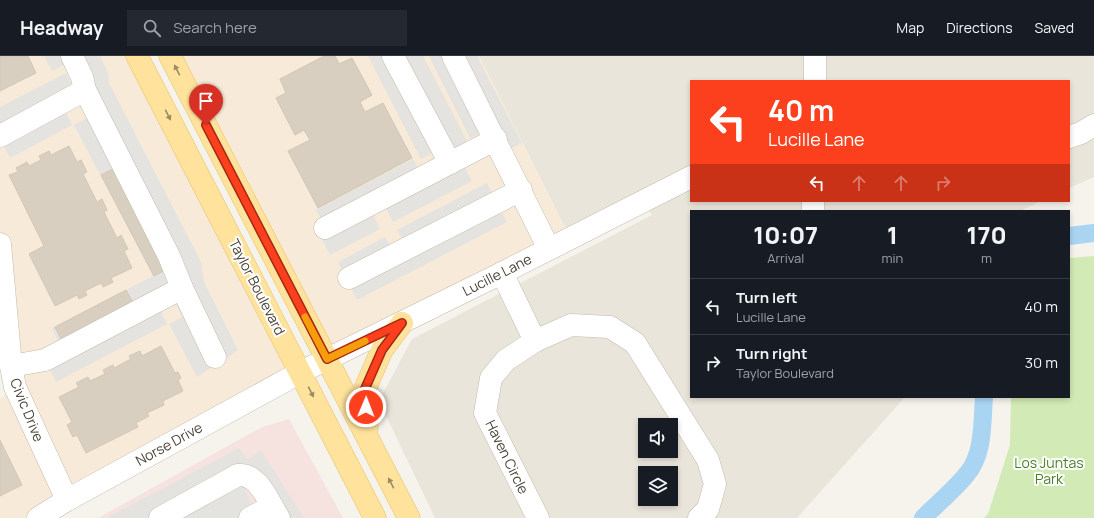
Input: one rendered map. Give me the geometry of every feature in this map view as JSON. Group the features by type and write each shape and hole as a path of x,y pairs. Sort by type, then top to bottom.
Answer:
{"main road":[{"name":"Taylor Boulevard","path":"137,56 375,518"},
{"name":"Taylor Boulevard","path":"170,56 409,518"},
{"path":"368,438 364,391 382,350 402,323"}],"street":[{"path":"72,56 82,77 85,90 169,256 182,288 215,357"},
{"path":"393,56 450,163"},
{"path":"453,56 496,139 549,249"},
{"path":"815,56 815,80"},
{"path":"0,136 85,90"},
{"path":"1070,137 1081,133 1094,125"},
{"path":"325,228 496,139"},
{"name":"Lucille Lane","path":"301,372 402,323 690,178"},
{"path":"349,278 521,190"},
{"name":"Civic Drive","path":"0,244 6,383 64,507"},
{"path":"502,273 535,341"},
{"path":"6,383 45,360 182,288"},
{"name":"Haven Circle","path":"538,518 485,413 491,378 506,360 535,341 571,325 610,327 635,344 708,460 715,484 708,509 699,518"},
{"name":"Norse Drive","path":"38,518 64,507 301,372"},
{"path":"160,518 242,474 246,474 256,480 275,512 250,518"}],"shaded area":[{"path":"0,56 137,56 301,372 38,518 0,518 0,399 15,387 0,244"},
{"path":"44,56 100,56 108,72 109,83 201,262 204,282 238,350 197,377 169,324 182,317 176,304 161,311 167,324 56,382 45,360 62,351 52,328 153,276 74,125 87,118 80,105 66,113 72,125 10,158 0,139 0,107 66,73 77,94 74,59 52,71"},
{"path":"170,56 479,56 570,237 327,359"},
{"path":"368,56 423,56 467,141 448,151 446,146 421,159"},
{"path":"429,56 477,56 522,143 506,151 494,126 470,138"},
{"path":"479,56 1094,56 1094,177 1070,188 1070,80 690,80 690,202 1039,202 1022,210 690,210 690,398 904,398 797,518 435,518 379,401 412,339 652,215 643,200 570,237"},
{"path":"413,159 424,180 461,160 472,181 393,222 385,206 372,213 380,229 330,255 320,235 327,231 316,210"},
{"path":"487,183 507,222 357,300 338,262 385,237 392,250 405,244 397,230"},
{"path":"289,419 343,518 98,518 262,427"},
{"path":"239,448 248,460 261,450 304,518 279,518 239,475 256,515 250,518 106,518"}],"green space":[{"name":"Los Juntas Park","path":"1094,256 1094,518 984,518 988,514 1010,445 1011,398 1070,398 1070,258"}],"building":[{"path":"0,56 28,56 36,73 0,91"},
{"path":"324,56 335,56 339,64 352,58 372,95 360,102 365,112 383,103 412,158 318,208 288,151 310,140 304,130 295,135 276,98 286,93 280,79"},
{"path":"69,146 77,162 81,160 87,172 83,174 97,202 102,199 107,210 104,212 117,238 121,235 128,249 124,251 132,268 111,278 113,282 103,287 101,283 85,291 87,295 79,299 77,295 55,306 29,254 44,246 9,175 18,172 16,168 27,162 29,166 41,160 39,156 49,151 51,155"},
{"path":"122,164 175,265 154,276 101,175"},
{"path":"126,290 138,312 66,349 55,327"},
{"path":"161,346 175,373 178,372 181,378 178,380 183,391 163,401 164,405 147,413 149,416 136,423 138,427 86,453 77,435 73,437 67,425 72,422 59,397 79,387 76,383 88,377 90,381 105,374 103,370 113,365 114,368 131,359 129,356 140,351 142,356"},
{"path":"0,440 22,485 0,496"}],"waterway":[{"path":"1070,236 1094,233"},
{"path":"923,518 957,486 973,466 977,457 981,437 984,398"}],"slow traffic":[{"path":"305,317 327,359 365,341"}],"route":[{"path":"206,125 327,359 402,323 382,350 364,391 366,407"}]}
